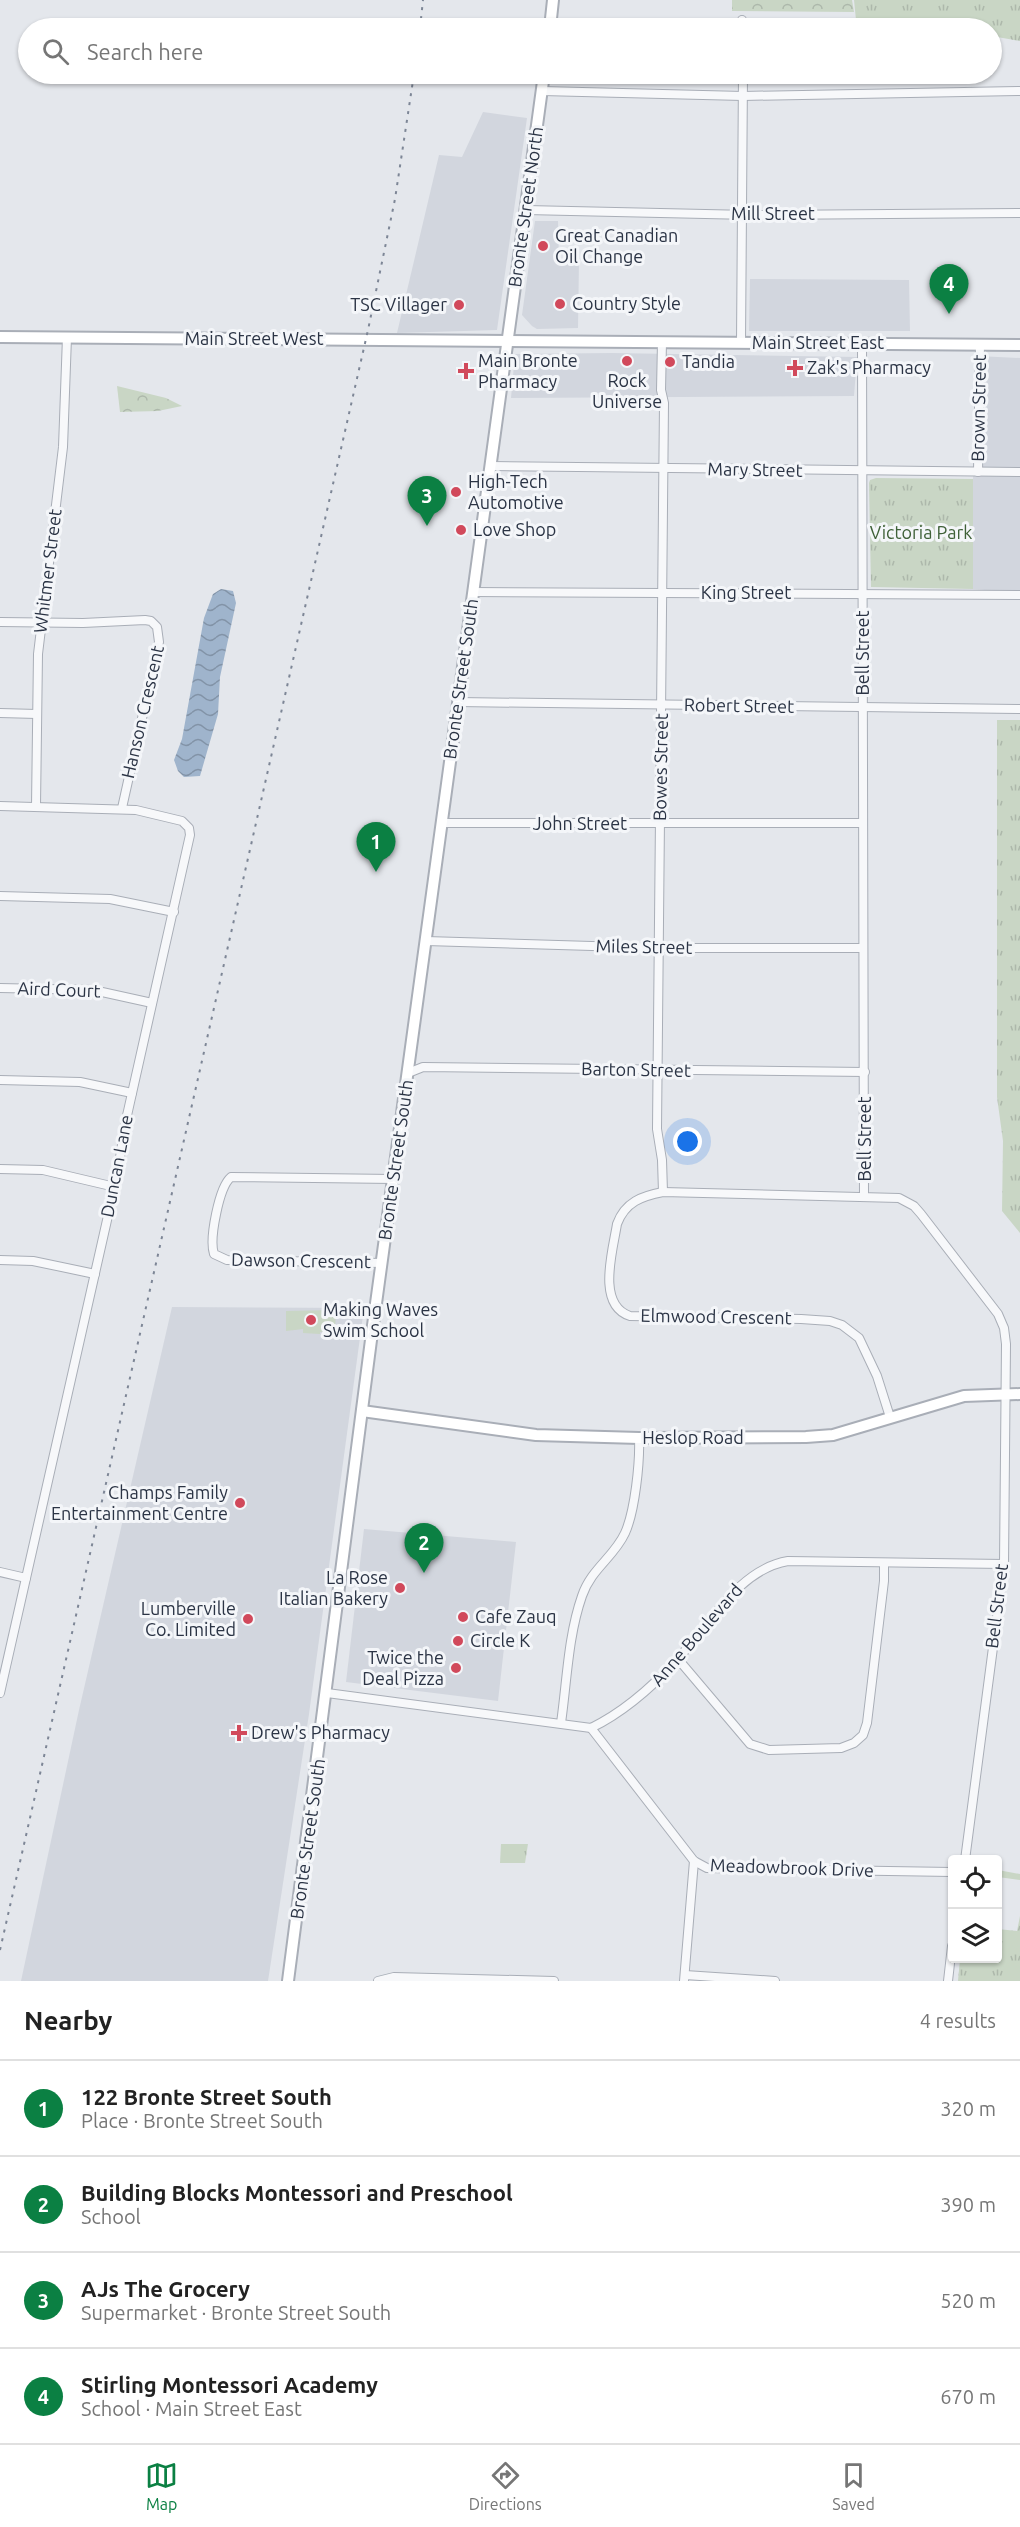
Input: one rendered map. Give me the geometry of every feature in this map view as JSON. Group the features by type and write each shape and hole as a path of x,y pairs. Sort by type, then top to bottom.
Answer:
{"main road":[{"path":"551,18 553,0"},
{"name":"Bronte Street North","path":"507,340 543,84"},
{"name":"Main Street West","path":"0,337 507,340"},
{"name":"Main Street East","path":"507,340 1020,345"},
{"name":"Bronte Street South","path":"288,1981 362,1411 507,340"},
{"name":"Heslop Road","path":"362,1411 536,1435 752,1438 833,1435 964,1396 1020,1394"}],"street":[{"path":"741,343 743,84"},
{"path":"542,91 743,96 1020,91"},
{"name":"Mill Street","path":"526,210 743,214 1020,213"},
{"name":"Whitmer Street","path":"36,806 38,654 63,447 67,337"},
{"name":"Bowes Street","path":"662,342 664,469 657,1129 662,1160 663,1192"},
{"name":"Bell Street","path":"862,343 864,1196 899,1198 914,1206 998,1314 1004,1328 1006,1344 1004,1564 966,1855"},
{"name":"Brown Street","path":"978,472 980,344"},
{"name":"Mary Street","path":"491,466 1020,472"},
{"name":"King Street","path":"473,592 1020,595"},
{"name":"Hanson Crescent","path":"42,622 145,620 151,621 159,632 159,642 122,808"},
{"path":"0,622 42,622"},
{"name":"Robert Street","path":"458,702 1020,709"},
{"path":"0,713 37,714"},
{"name":"Duncan Lane","path":"0,806 122,808 182,820 189,828 190,839 132,1093 115,1187 0,1693"},
{"name":"John Street","path":"441,824 863,823"},
{"path":"0,896 110,899 174,912"},
{"name":"Miles Street","path":"426,941 659,948 862,948"},
{"name":"Aird Court","path":"0,988 93,990 152,1003"},
{"name":"Barton Street","path":"408,1073 423,1068 865,1072"},
{"path":"0,1080 80,1082 132,1093"},
{"path":"0,1169 43,1170 115,1187"},
{"name":"Dawson Crescent","path":"382,1263 227,1260 214,1254 212,1240 224,1184 235,1176 394,1179"},
{"name":"Elmwood Crescent","path":"864,1196 663,1192 647,1195 629,1204 617,1224 609,1291 612,1302 620,1312 630,1316 801,1319 830,1321 842,1325 859,1338 877,1376 890,1417"},
{"path":"0,1260 33,1260 95,1274"},
{"path":"561,1723 574,1626 581,1598 589,1578 626,1533 635,1490 639,1438"},
{"name":"Anne Boulevard","path":"591,1728 646,1692 678,1659 747,1578 763,1568 788,1561 1004,1564"},
{"path":"678,1659 750,1744 769,1750 825,1750 841,1749 854,1743 863,1735 867,1723 884,1581 884,1563"},
{"path":"0,1572 26,1578"},
{"path":"327,1693 591,1728"},
{"name":"Meadowbrook Drive","path":"591,1728 694,1861 707,1868 948,1872"},
{"path":"694,1861 685,1978 775,1981"},
{"path":"948,1981 950,1963"},
{"path":"378,1981 394,1977 554,1981"}],"shaded area":[{"path":"483,112 527,118 497,330 397,333 439,155 462,157"},
{"path":"535,221 558,221 559,259 579,260 578,328 537,329 522,315"},
{"path":"750,279 909,280 910,331 749,331"},
{"path":"612,353 857,357 854,396 511,398 515,354"},
{"path":"978,356 1020,358 1020,593 973,589 973,479"},
{"path":"172,1307 364,1308 309,1714 268,1981 21,1981 79,1710"},
{"path":"364,1529 516,1542 498,1701 346,1682"}],"green space":[{"path":"732,0 852,0 854,12 732,11"},
{"path":"854,0 1020,0 1020,41 1002,38 1002,18 856,18"},
{"path":"117,386 166,398 182,406 158,411 120,412"},
{"name":"Victoria Park","path":"876,478 973,479 973,589 871,587 869,483 870,480"},
{"path":"997,720 1020,720 1020,1233 1002,1211 1003,1141 997,1097"},
{"name":"Making Waves Swim School","path":"336,1310 335,1330 320,1332 320,1334 303,1333 303,1329 286,1331 286,1311"},
{"path":"501,1844 528,1844 525,1863 500,1863"},
{"path":"1002,1871 1020,1874 1020,1880 1002,1878"},
{"path":"1020,1916 1020,1981 958,1981 960,1963 1002,1963 1002,1929 1017,1931"}],"water":[{"path":"221,589 233,591 236,603 220,677 218,714 200,776 184,777 178,771 174,760 182,739 204,618 213,594"}],"railway":[{"path":"421,18 423,0"},
{"path":"0,1950 368,330 395,199 412,84"}],"place":[{"name":"Great Canadian Oil Change","path":"543,246"},
{"name":"Country Style","path":"560,304"},
{"name":"TSC Villager","path":"459,305"},
{"name":"Stirling Montessori Academy","path":"949,314"},
{"name":"Rock Universe","path":"627,361"},
{"name":"Tandia","path":"670,362"},
{"name":"Zak's Pharmacy","path":"795,368"},
{"name":"Main Bronte Pharmacy","path":"466,371"},
{"name":"High-Tech Automotive","path":"456,492"},
{"name":"AJs The Grocery","path":"427,526"},
{"name":"Love Shop","path":"461,530"},
{"name":"122 Bronte Street South","path":"376,872"},
{"name":"Making Waves Swim School","path":"311,1320"},
{"name":"Champs Family Entertainment Centre","path":"240,1503"},
{"name":"Building Blocks Montessori and Preschool","path":"424,1573"},
{"name":"La Rose Italian Bakery","path":"400,1588"},
{"name":"Cafe Zauq","path":"463,1617"},
{"name":"Lumberville Co. Limited","path":"248,1619"},
{"name":"Circle K","path":"458,1641"},
{"name":"Twice the Deal Pizza","path":"456,1668"},
{"name":"Drew's Pharmacy","path":"239,1733"}]}
